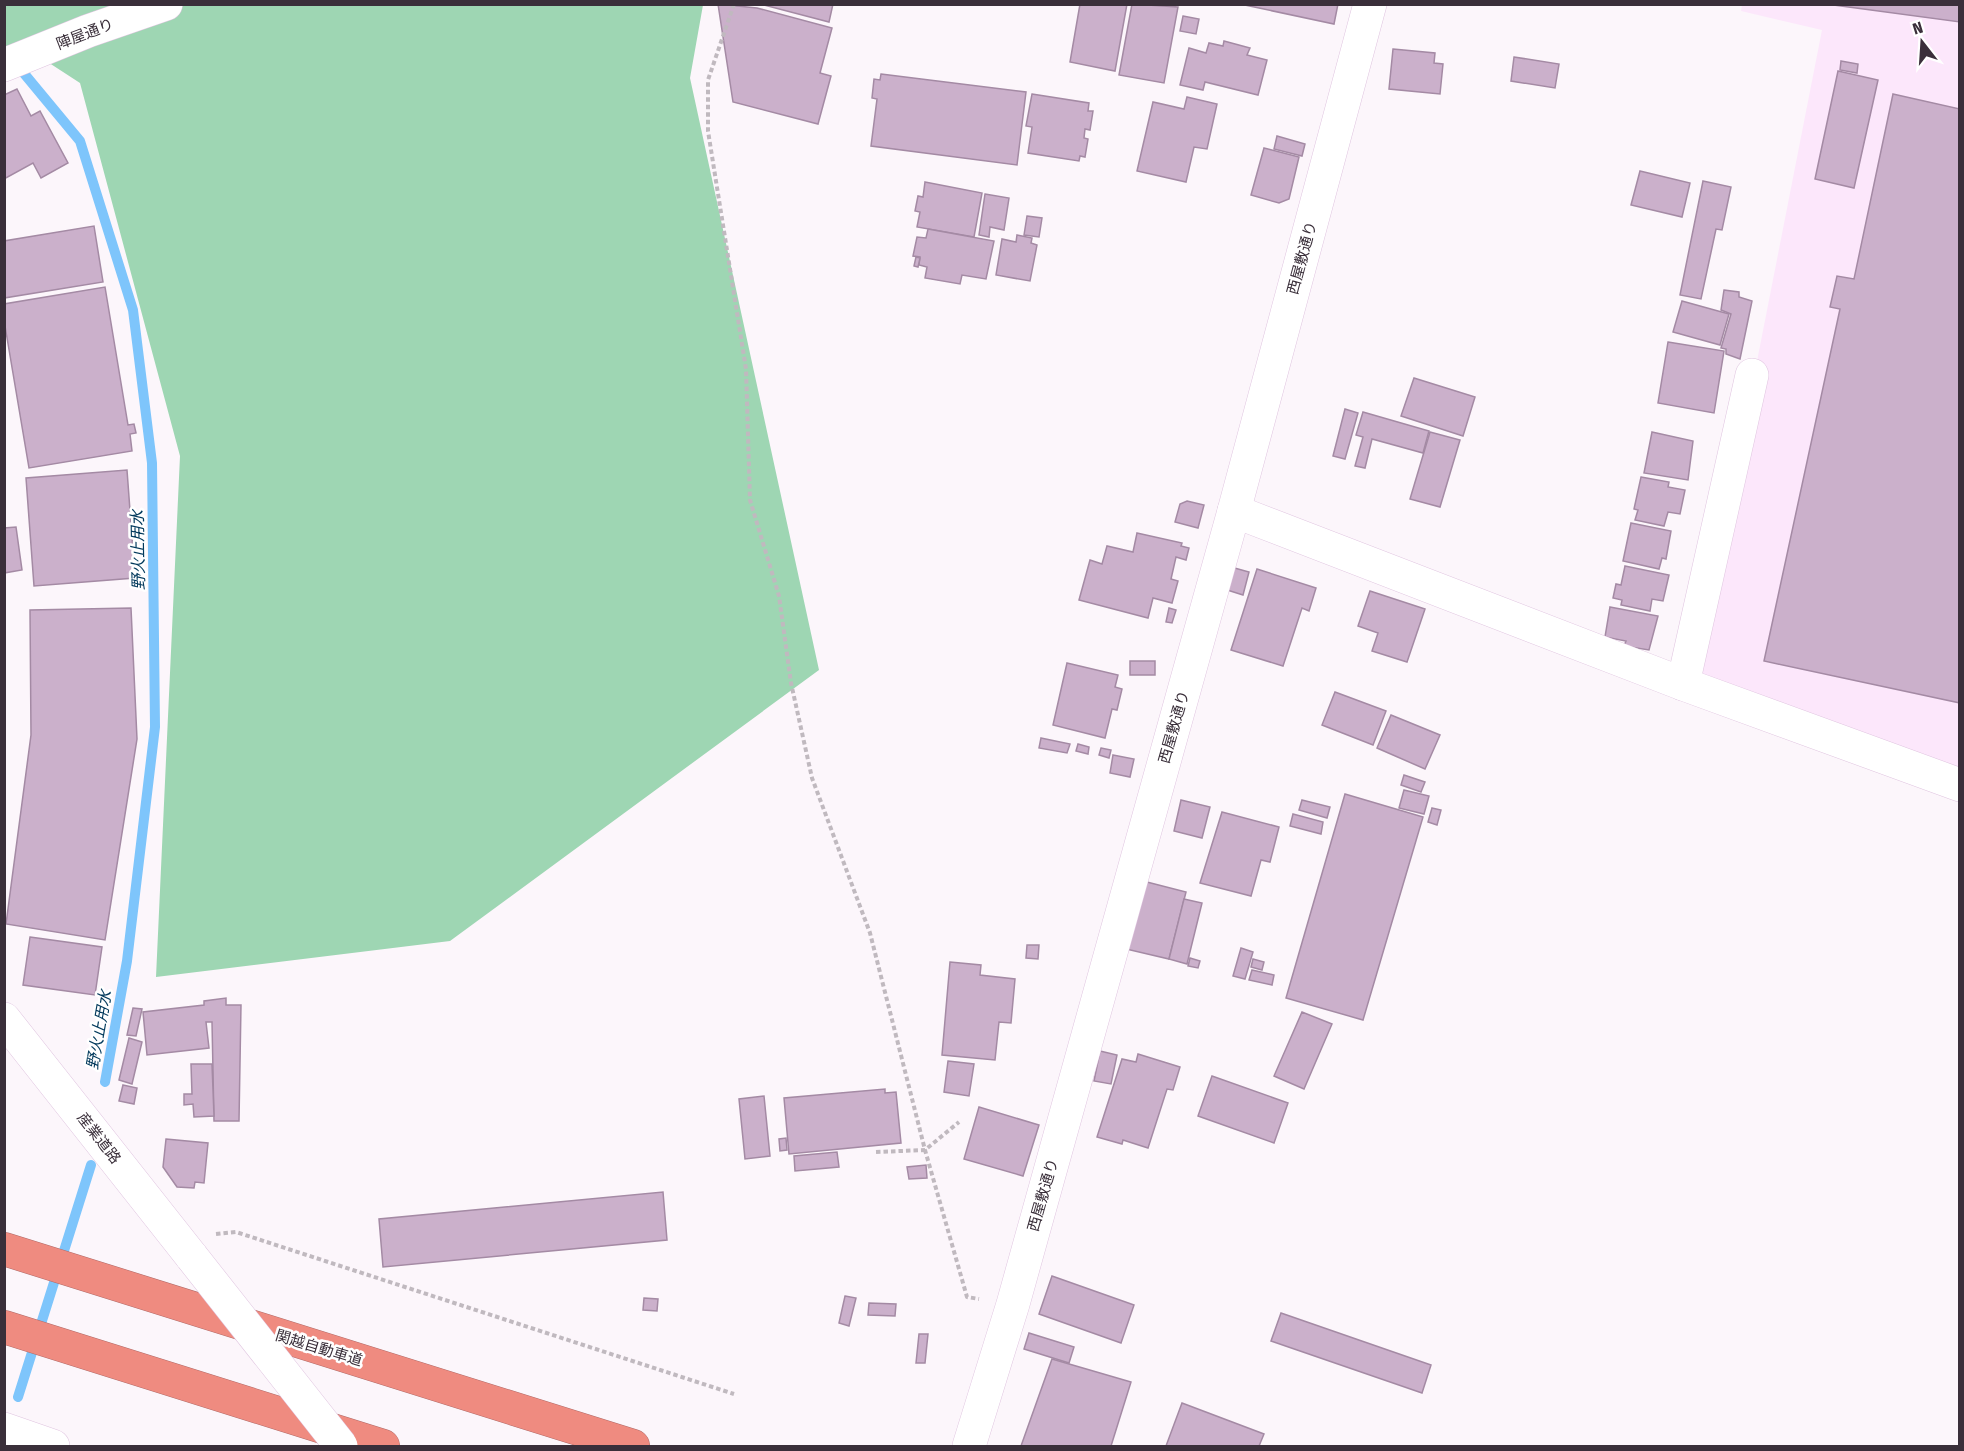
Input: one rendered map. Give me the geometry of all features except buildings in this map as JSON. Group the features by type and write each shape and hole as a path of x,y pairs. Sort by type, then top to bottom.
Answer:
{"highway":[{"name":"関越自動車道","path":"4,1250 633,1446"},
{"path":"4,1327 383,1446"}],"street":[{"name":"陣屋通り","path":"5,65 88,31 166,4"},
{"name":"西屋敷通り","path":"969,1446 1013,1304 1371,4"},
{"path":"1683,684 1752,375"},
{"path":"1233,511 1683,684 1959,785"},
{"name":"産業道路","path":"4,1019 341,1446"},
{"path":"4,1430 53,1446"}],"path":[{"path":"734,4 708,80 708,131 746,369 750,500 779,596 790,683 812,778 870,933 925,1150 967,1297"},
{"path":"876,1152 925,1150 958,1122"},
{"path":"184,1246 236,1232 734,1394"}],"shaded area":[{"path":"1742,5 1959,5 1959,767 1706,679 1697,667 1822,30 1741,11"}],"green space":[{"path":"5,5 703,5 690,78 819,670 450,941 156,977 180,456 80,83 20,44 5,49"}],"waterway":[{"name":"野火止用水","path":"17,65 80,141 133,310 152,463 155,727 127,961 105,1082"},
{"name":"野火止用水","path":"18,1397 91,1165"}]}
